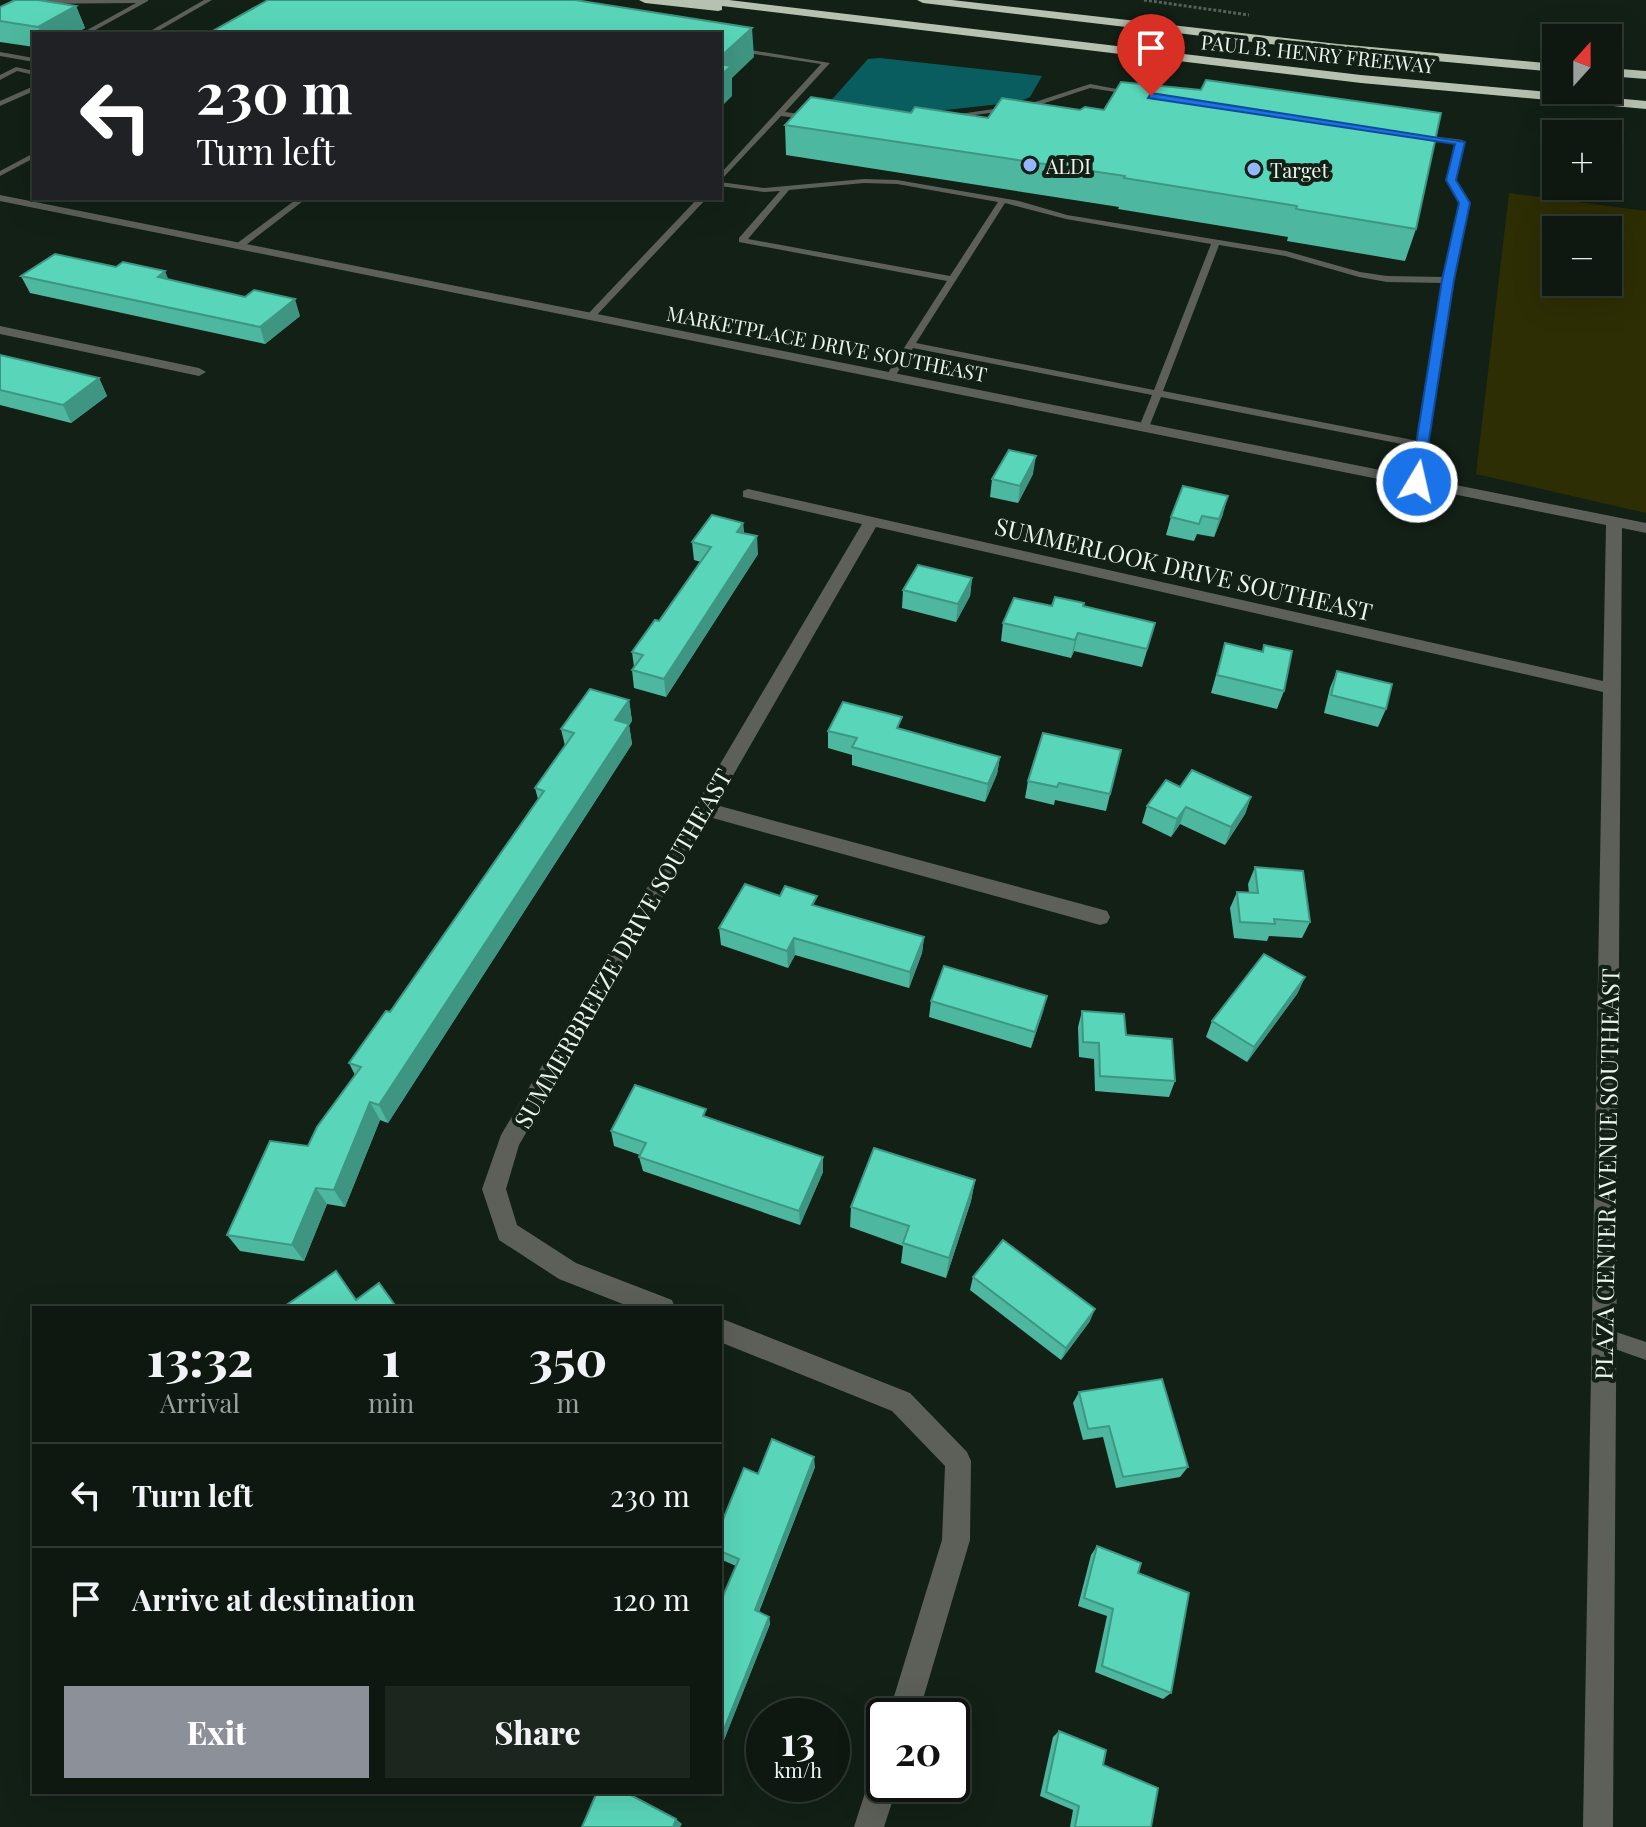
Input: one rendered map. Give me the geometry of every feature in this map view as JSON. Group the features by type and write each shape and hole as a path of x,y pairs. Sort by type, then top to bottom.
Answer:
{"highway":[{"path":"645,0 1220,63"},
{"name":"PAUL B. HENRY FREEWAY","path":"701,0 1220,63 1646,105"},
{"name":"PAUL B. HENRY FREEWAY","path":"923,0 1241,37 1542,67"},
{"path":"977,0 1241,37"},
{"path":"1622,73 1646,75"}],"street":[{"name":"MARKETPLACE DRIVE SOUTHEAST","path":"0,198 1646,528"},
{"path":"0,330 199,372"},
{"name":"SUMMERLOOK DRIVE SOUTHEAST","path":"748,494 1610,688"},
{"name":"PLAZA CENTER AVENUE SOUTHEAST","path":"1598,1827 1614,521"},
{"name":"SUMMERBREEZE DRIVE SOUTHEAST","path":"658,1306 568,1271 507,1232 494,1189 509,1142 871,522"},
{"path":"703,808 1100,917"},
{"path":"722,1331 901,1402 958,1461 956,1540 908,1698"},
{"path":"869,1827 877,1802"}],"lane":[{"path":"152,32 209,0"},
{"path":"0,16 28,2 145,1 87,32"},
{"path":"722,47 826,63 722,180"},
{"path":"0,54 32,60"},
{"path":"0,78 32,61"},
{"path":"16,69 32,73"},
{"path":"939,117 1030,106 1090,86 1151,96"},
{"path":"0,104 32,89"},
{"path":"780,114 821,120"},
{"path":"1414,135 1460,142 1451,180 1465,203 1448,280 1417,482"},
{"path":"0,174 32,156"},
{"path":"722,182 764,190 864,181 897,182 1003,200 1066,217 1286,254 1387,279 1448,280"},
{"path":"787,188 742,240 953,279"},
{"path":"239,246 300,200"},
{"path":"591,316 701,200"},
{"path":"891,376 1003,200"},
{"path":"1144,427 1216,242"},
{"path":"911,345 1422,445"},
{"path":"1604,1337 1646,1351"}],"shaded area":[{"path":"1509,193 1542,197 1542,200 1646,211 1646,513 1476,474"}],"water":[{"path":"868,59 1042,76 1030,97 1018,102 882,117 819,114"}],"building":[{"path":"15,0 76,6 38,27 0,21 0,7"},
{"path":"268,0 575,0 752,28 722,55 722,32 211,32"},
{"path":"722,64 731,66 722,74"},
{"path":"1206,80 1441,113 1416,229 1125,176 785,125 811,97 911,113 915,107 988,118 1002,98 1080,110 1085,107 1104,110 1121,82 1201,90"},
{"path":"55,254 116,267 123,262 165,271 158,277 245,297 254,290 295,299 260,327 21,276"},
{"path":"0,355 99,378 63,405 0,390"},
{"path":"1009,450 1036,456 1020,486 992,479"},
{"path":"1183,486 1228,496 1219,519 1202,516 1199,524 1171,517"},
{"path":"712,515 743,523 737,532 757,536 664,679 632,670 643,655 632,652 655,620 659,621 711,547 692,542"},
{"path":"918,565 972,578 958,604 903,590"},
{"path":"1055,597 1155,623 1147,649 1078,633 1075,640 1003,623 1014,598 1052,606"},
{"path":"1225,643 1263,652 1264,645 1292,651 1284,691 1217,675"},
{"path":"1337,671 1392,684 1386,709 1331,695"},
{"path":"590,689 629,700 615,720 629,724 379,1105 370,1102 334,1190 316,1188 292,1245 227,1235 270,1141 308,1146 317,1127 361,1067 349,1063 386,1011 390,1012 544,791 535,788 574,733 561,729"},
{"path":"843,702 902,717 897,728 1000,757 988,784 852,747 857,738 828,731"},
{"path":"1043,733 1121,750 1110,794 1059,783 1057,787 1028,781"},
{"path":"1192,770 1251,797 1231,827 1186,807 1177,819 1147,806 1166,780 1180,787"},
{"path":"1255,867 1303,871 1310,922 1274,919 1275,924 1240,922 1237,892 1258,893"},
{"path":"745,884 780,896 785,886 817,896 812,905 924,937 910,972 794,938 787,951 719,928"},
{"path":"1264,954 1305,977 1254,1047 1212,1021"},
{"path":"944,966 1047,996 1035,1032 931,1001"},
{"path":"1082,1011 1124,1014 1126,1035 1172,1039 1175,1081 1100,1076 1099,1043 1083,1042"},
{"path":"635,1085 706,1109 703,1116 823,1157 799,1211 639,1157 646,1143 611,1131"},
{"path":"874,1148 975,1180 949,1258 903,1243 909,1226 851,1207"},
{"path":"1003,1240 1095,1309 1066,1348 973,1277"},
{"path":"336,1271 356,1300 379,1283 396,1306 285,1306"},
{"path":"1162,1379 1188,1467 1123,1477 1109,1426 1088,1429 1079,1392"},
{"path":"772,1439 814,1457 755,1610 769,1617 722,1734 722,1598 739,1559 722,1552 722,1522 744,1468 758,1474"},
{"path":"1097,1546 1141,1563 1138,1573 1189,1593 1171,1693 1102,1666 1113,1609 1084,1598"},
{"path":"1059,1731 1106,1750 1103,1765 1158,1788 1151,1827 1075,1827 1079,1806 1046,1792"},
{"path":"596,1794 629,1794 676,1819 673,1827 582,1827"}],"place":[{"name":"ALDI","path":"1030,165"},
{"name":"Target","path":"1254,169"}],"route":[{"path":"1151,96 1460,142 1451,180 1465,203 1448,280 1417,482"}]}
